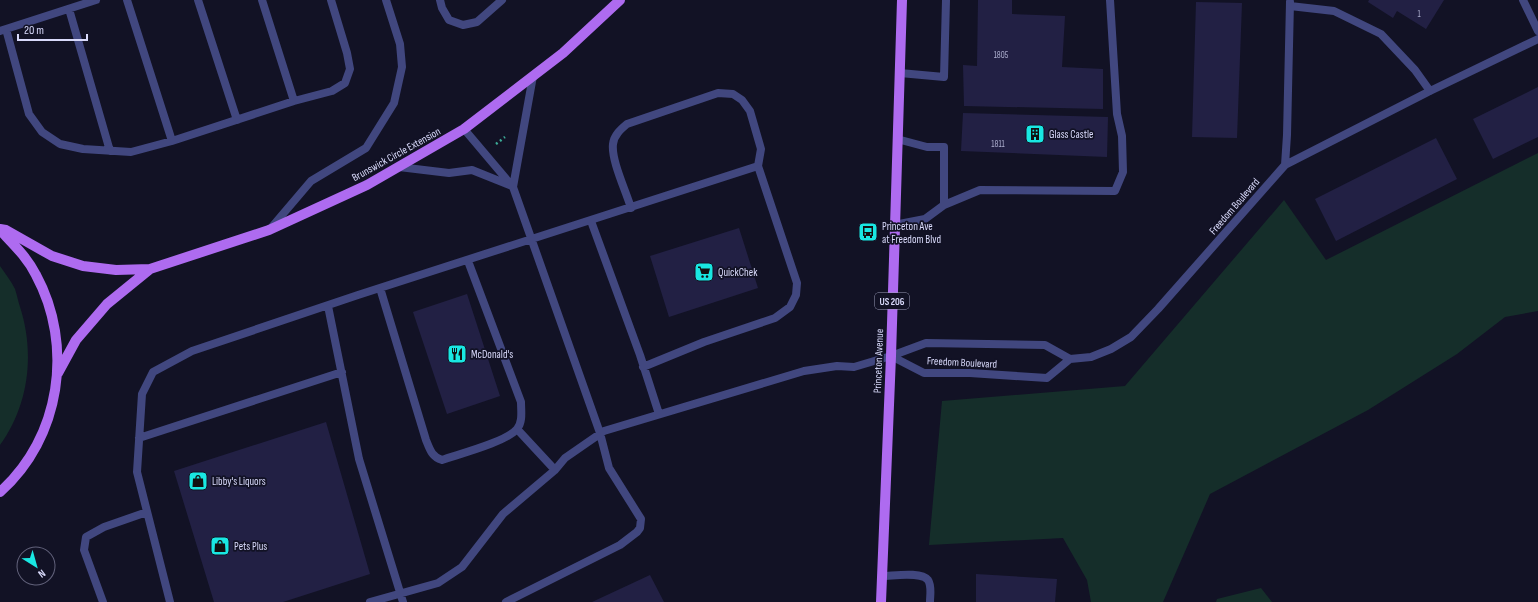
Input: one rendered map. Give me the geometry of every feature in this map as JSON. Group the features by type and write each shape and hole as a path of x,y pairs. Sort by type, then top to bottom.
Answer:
{"main road":[{"name":"Brunswick Circle Extension","path":"0,229 6,230 52,256 83,266 116,270 150,269 269,230 367,185 464,129 563,53 620,0"},
{"name":"Princeton Avenue","path":"881,602 891,356 902,0"},
{"path":"0,229 23,255 44,291 56,330 58,347 58,374 50,414 39,440 29,458 0,492"},
{"name":"Brunswick Circle Extension","path":"58,374 76,340 107,304 150,269"}],"street":[{"path":"96,0 3,30 29,114 42,132 60,144 83,149 130,152 172,141 294,101 332,91 345,83 350,69 347,53 331,0"},
{"path":"127,0 172,141"},
{"path":"198,0 237,120"},
{"path":"262,0 294,101"},
{"path":"269,230 311,181 366,148 394,103 402,67 400,44 386,0"},
{"path":"440,0 442,8 449,20 463,25 477,22 502,0"},
{"path":"900,73 944,77 946,0"},
{"path":"894,224 925,219 944,205 980,190 1115,191 1123,172 1122,136 1117,114 1110,0"},
{"path":"1523,0 1538,31"},
{"path":"1285,165 1290,3 1334,11 1381,34 1415,70 1430,91"},
{"path":"69,9 110,151"},
{"name":"Freedom Boulevard","path":"891,356 924,374 970,373 1047,378 1070,359 1091,357 1111,349 1131,337 1158,309 1285,165 1430,91 1538,39"},
{"path":"513,187 533,76"},
{"path":"631,208 614,157 613,143 618,131 627,124 718,93 733,94 742,100 750,111 761,149 758,166 797,283 796,295 790,307 775,318 704,342 644,367"},
{"path":"464,129 513,187 600,433 609,468 641,519 640,528 637,532 620,546 506,602"},
{"path":"897,139 927,147 944,147 944,205"},
{"path":"170,602 137,472 142,394 153,372 192,351 380,288 468,261 758,166"},
{"path":"399,167 449,172 472,170 513,187"},
{"path":"591,221 644,367 659,414"},
{"path":"380,288 431,453 436,458 442,460 503,439 517,429 521,419 521,402 468,261"},
{"path":"328,306 359,459 403,602"},
{"name":"Freedom Boulevard","path":"891,356 926,343 1045,345 1070,359"},
{"path":"370,602 438,583 462,567 503,514 555,470 565,458 604,431 804,371 837,366 854,367 891,356"},
{"path":"139,438 342,372"},
{"path":"517,429 555,470"},
{"path":"103,602 84,550 86,537 104,527 147,512"},
{"path":"882,576 922,576 928,580 930,584 930,602"}],"path":[{"path":"493,146 509,134"}],"green space":[{"path":"1538,153 1538,311 1505,317 1457,354 1368,410 1210,494 1163,602 1091,602 1087,580 1063,538 929,545 942,401 1125,386 1284,200 1326,260"},
{"path":"0,266 16,291 25,324 28,360 23,396 10,429 0,445"},
{"path":"1261,588 1272,602 1216,602 1217,599"}],"building":[{"path":"978,0 1012,0 1012,14 1065,16 1062,67 1103,69 1103,109 964,106 963,65 977,66"},
{"path":"1369,0 1444,0 1426,29 1397,11 1393,18 1368,2"},
{"path":"1196,2 1242,3 1237,138 1192,137"},
{"path":"1538,87 1538,137 1493,159 1473,119"},
{"name":"Glass Castle","path":"963,113 1108,117 1107,157 961,151"},
{"path":"1436,138 1457,179 1336,241 1315,199"},
{"name":"QuickChek","path":"739,228 758,288 669,317 650,256"},
{"name":"McDonald's","path":"467,294 500,396 447,414 413,312"},
{"path":"326,422 370,574 283,602 214,602 174,471"},
{"path":"976,574 1057,579 1055,602 976,602"},
{"path":"650,575 664,602 592,602"}],"place":[{"name":"Glass Castle","path":"1035,134"},
{"name":"Princeton Ave at Freedom Blvd","path":"868,232"},
{"name":"QuickChek","path":"704,272"},
{"name":"McDonald's","path":"457,354"},
{"name":"Libby's Liquors","path":"198,481"},
{"name":"Pets Plus","path":"220,546"}]}
